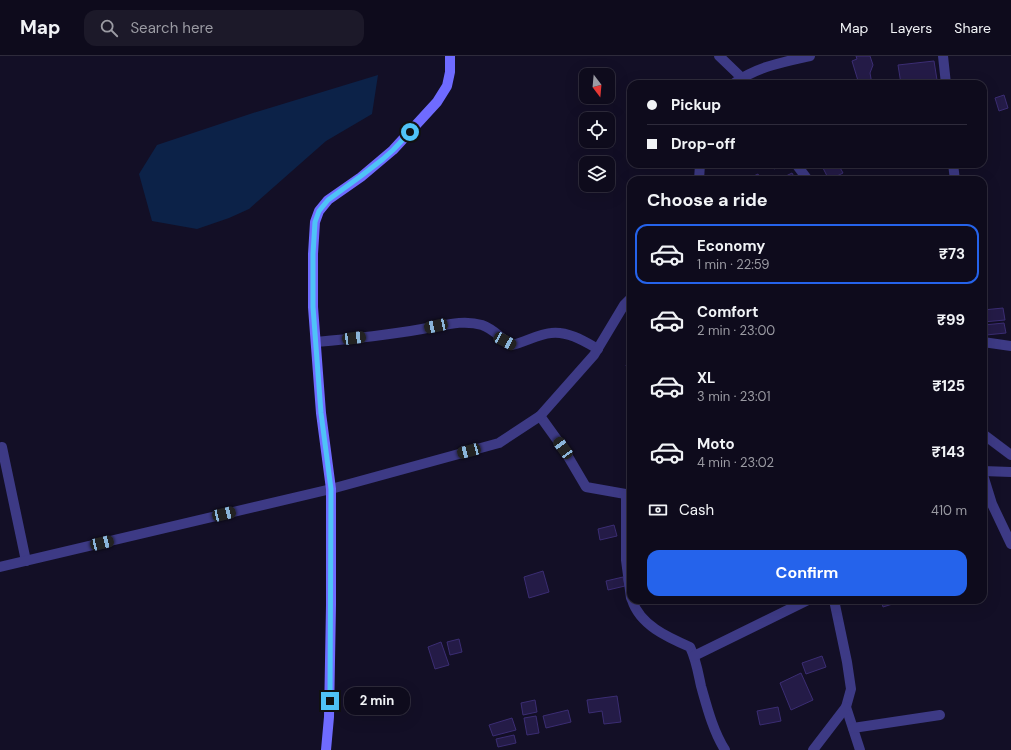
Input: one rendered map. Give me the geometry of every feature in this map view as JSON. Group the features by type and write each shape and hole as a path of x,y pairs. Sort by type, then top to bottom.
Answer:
{"street":[{"path":"326,750 329,717 331,489 321,413 313,307 313,254 315,222 319,211 328,200 393,150 437,102 446,86 450,72 450,56"},
{"path":"719,56 738,80"},
{"path":"742,80 755,70 810,56"},
{"path":"943,56 946,80"},
{"path":"0,567 331,489 499,443 540,416 594,355 627,302"},
{"path":"316,342 422,329 450,323 470,323 482,325 491,329 512,345 550,333 571,336 598,349"},
{"path":"987,343 1011,346"},
{"path":"540,416 563,448 586,487 627,495"},
{"path":"987,437 1011,455"},
{"path":"2,447 26,561"},
{"path":"987,471 1011,472"},
{"path":"987,488 992,504 1011,544"},
{"path":"627,538 627,568"},
{"path":"634,604 640,614 652,627 668,638 690,647 716,732 725,750"},
{"path":"694,656 800,604"},
{"path":"813,750 846,707 851,689 835,604"},
{"path":"846,707 860,750"},
{"path":"853,728 940,715"}],"water":[{"path":"378,75 372,114 326,141 249,209 229,218 197,229 152,221 139,174 157,145 253,113"}],"building":[{"path":"856,56 870,56 873,65 870,73 871,80 858,80 852,61 857,59"},
{"path":"934,61 937,80 900,80 898,65"},
{"path":"1004,95 1008,108 999,111 995,98"},
{"path":"823,168 840,168 843,173 837,176 827,176"},
{"path":"792,173 794,176 786,176"},
{"path":"1003,308 1005,320 987,322 987,310"},
{"path":"1004,323 1006,333 987,335 987,325"},
{"path":"614,525 617,536 600,540 598,529"},
{"path":"543,571 549,592 529,598 524,577"},
{"path":"623,577 625,586 608,590 606,581"},
{"path":"882,604 892,604 883,607"},
{"path":"459,639 462,652 450,655 447,642"},
{"path":"441,642 449,665 435,669 428,647"},
{"path":"822,656 826,667 806,674 802,663"},
{"path":"801,673 813,700 791,710 780,683"},
{"path":"617,696 621,722 604,724 602,711 589,713 587,700"},
{"path":"535,700 537,712 523,715 521,703"},
{"path":"778,707 781,721 760,725 757,711"},
{"path":"568,710 571,722 546,728 543,716"},
{"path":"536,716 539,733 527,735 524,718"},
{"path":"512,718 516,730 493,736 489,725"},
{"path":"514,735 516,743 498,747 496,739"}],"route":[{"path":"330,701 331,489 321,413 313,307 313,254 315,222 319,211 328,200 383,159 410,132"}]}
